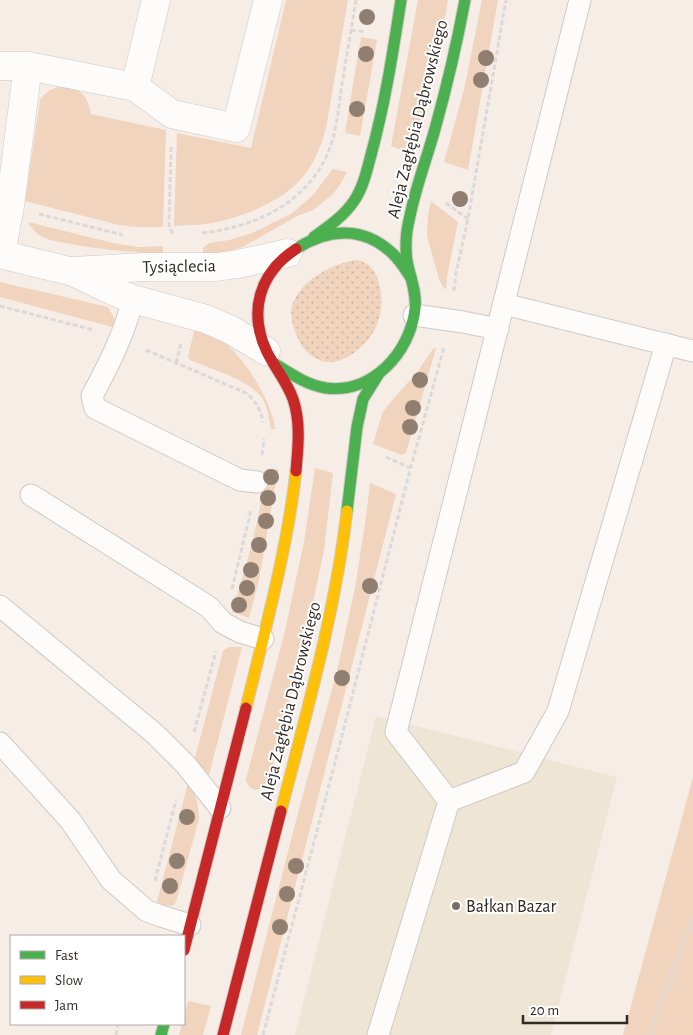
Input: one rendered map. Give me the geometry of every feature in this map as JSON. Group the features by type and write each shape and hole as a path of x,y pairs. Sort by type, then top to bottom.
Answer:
{"street":[{"path":"135,87 156,0"},
{"path":"0,66 28,66 135,87 172,114 236,128 268,0"},
{"name":"Aleja Zagłębia Dąbrowskiego","path":"313,238 348,208 355,200 360,187 379,126 401,0"},
{"name":"Aleja Zagłębia Dąbrowskiego","path":"411,278 406,249 411,210 450,74 465,0"},
{"path":"0,254 10,206 28,66"},
{"path":"185,946 276,585 298,457 297,418 294,402 288,387 269,356 259,330 257,313 259,298 273,268 288,253 313,238 330,232 344,232 370,238 392,254 411,278 415,305 410,330 394,359 378,375 353,387 328,388 304,382 269,356"},
{"name":"Tysiąclecia","path":"69,271 144,267 216,267 288,253"},
{"name":"Tysiąclecia","path":"0,254 69,271 133,299 206,319 231,330 269,356"},
{"name":"Aleja Zagłębia Dąbrowskiego","path":"223,1035 324,645 335,592 346,520 356,427 363,399 368,388 378,375"}],"lane":[{"path":"449,802 396,732 580,0"},
{"path":"133,299 118,347 92,396 95,408 240,480 257,482"},
{"path":"504,304 693,351"},
{"path":"414,315 498,329"},
{"path":"449,802 524,772 558,711 666,344"},
{"path":"31,495 209,607 223,623 240,632 263,639"},
{"path":"0,606 154,734 186,764 220,808"},
{"path":"0,743 70,820 111,880 147,911 190,925"},
{"path":"378,1035 449,802"}],"path":[{"path":"194,233 216,231 241,225 278,209 299,194 314,177 326,157 335,129 356,0"},
{"path":"263,1035 444,346 506,0"},
{"path":"352,30 368,32"},
{"path":"172,114 169,225 174,235"},
{"path":"440,198 468,219"},
{"path":"34,212 129,235"},
{"path":"164,236 180,234"},
{"path":"380,455 411,468"},
{"path":"649,1035 693,919"}],"shaded area":[{"path":"286,0 348,0 326,128 316,156 294,187 257,209 213,223 174,226 177,133 251,148"},
{"path":"418,0 448,0 433,77 411,153 391,146"},
{"path":"482,0 498,0 468,170 444,162 464,90"},
{"path":"361,37 377,40 360,136 345,133"},
{"path":"65,86 76,89 86,98 91,114 166,130 163,227 119,225 25,201 40,100 51,90"},
{"path":"333,169 347,172 332,195 313,210 297,216 243,247 218,254 203,255 203,248 209,243 229,240 252,233 291,214 312,196"},
{"path":"431,201 458,222 446,290 439,279 427,236"},
{"path":"28,222 113,243 138,247 163,246 163,254 128,252 55,241 39,235"},
{"path":"358,260 374,270 380,288 380,314 376,328 357,351 344,359 327,362 316,359 303,348 294,330 292,306 302,289 319,274 339,265"},
{"path":"0,282 108,307 115,320 116,328 0,297"},
{"path":"195,328 228,346 246,366 269,406 275,429 271,429 266,406 257,392 229,376 190,360 188,356"},
{"path":"436,348 406,453 402,455 373,444 382,414 418,371 433,349"},
{"path":"315,468 333,473 324,550 308,626 269,781 263,788 256,790 247,784 246,779 284,635 304,542"},
{"path":"266,469 278,469 259,580 249,618 232,612 252,541"},
{"path":"370,483 396,494 257,1035 241,1035 299,809 337,671 355,588"},
{"path":"229,647 242,647 209,775 203,772 195,758 223,651"},
{"name":"Bałkan Bazar","path":"376,716 617,777 551,1035 295,1035"},
{"path":"693,777 693,1035 623,1035"},
{"path":"188,783 197,800 199,819 176,902 173,906 162,905 157,902"},
{"path":"188,1001 211,1006 203,1035 179,1035 182,1025 185,1025"}],"traffic: fast":[{"path":"314,237 346,212 362,185 385,97 401,0"},
{"path":"275,364 299,379 312,384 326,388 343,388 359,384 373,377 397,355 405,341 412,325 415,309 414,291 406,255 406,238 415,194 444,97 465,0"},
{"path":"296,249 320,237 345,233 357,234 381,244 400,262 411,278"},
{"path":"347,511 357,427 363,399 378,375"},
{"path":"161,1035 164,1025"}],"traffic: slow":[{"path":"246,708 281,561 296,471"},
{"path":"281,811 328,624 347,511"}],"traffic: jam":[{"path":"296,249 273,270 260,294 258,308 261,337 296,408 298,435 296,471"},
{"path":"185,946 246,708"},
{"path":"223,1035 281,811"}],"place":[{"name":"Bałkan Bazar","path":"456,906"}]}
